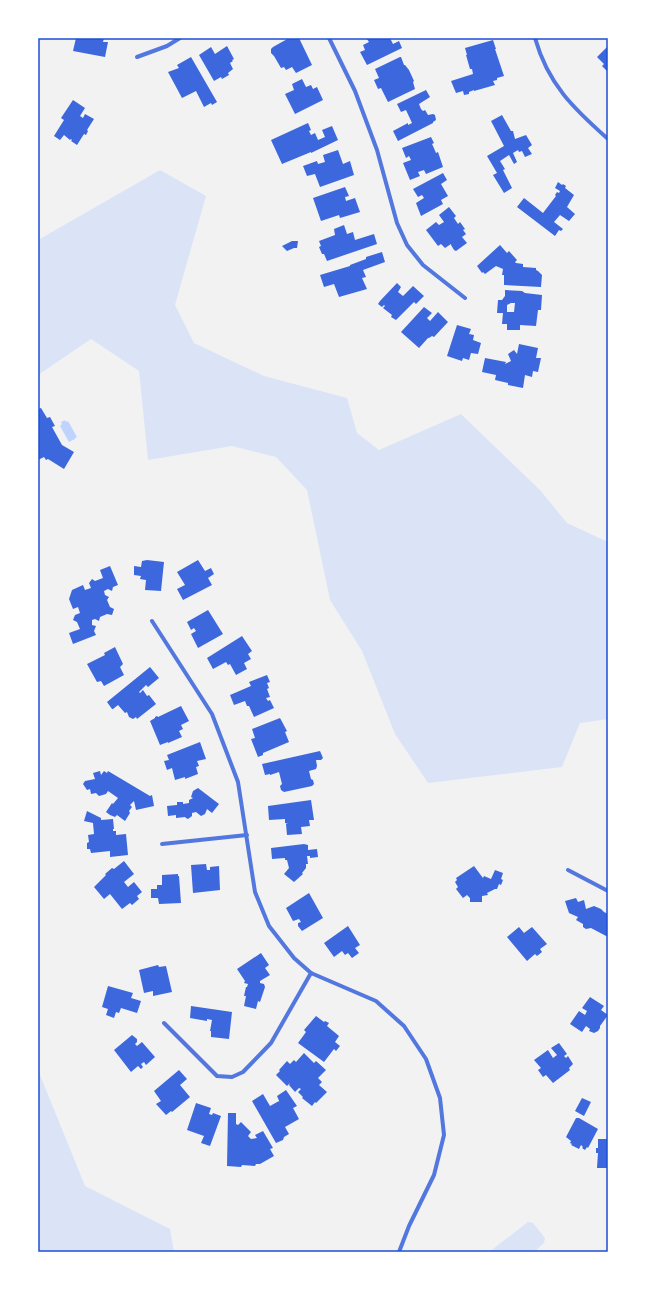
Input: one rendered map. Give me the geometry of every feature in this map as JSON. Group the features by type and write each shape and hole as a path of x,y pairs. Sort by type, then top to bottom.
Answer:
{"street":[{"path":"137,57 167,46 180,38"},
{"path":"329,38 355,91 377,150 397,223 408,245 423,265 465,298"},
{"path":"535,38 539,53 555,84 577,111 608,139"},
{"path":"152,621 212,714 238,782 255,892 269,926 294,958 311,973 376,1002 404,1026 426,1060 440,1098 444,1135 434,1175 409,1226 399,1252"},
{"path":"162,844 247,835"},
{"path":"568,870 608,891"},
{"path":"164,1023 217,1076 232,1077 244,1072 271,1043 311,973"}],"shaded area":[{"path":"160,170 206,196 175,305 194,343 264,376 347,398 357,433 379,450 461,414 540,490 567,523 608,542 608,719 580,723 562,767 428,783 395,734 362,651 330,600 307,490 276,457 232,446 148,460 139,371 91,339 41,373 38,377 38,240"},
{"path":"38,1070 85,1186 170,1229 174,1252 38,1252"},
{"path":"528,1222 533,1223 545,1238 544,1243 534,1252 489,1252"}],"water":[{"path":"65,420 66,422 68,421 77,437 69,442 60,426 62,424 61,422"}],"building":[{"path":"76,38 104,38 103,42 108,42 105,57 73,51"},
{"path":"289,38 299,38 312,65 296,73 292,67 286,70 284,67 281,68 271,53 271,49 273,47"},
{"path":"366,38 390,38 393,44 399,41 402,48 367,65 360,52 365,50 363,45 369,42"},
{"path":"493,40 504,76 493,81 495,85 474,90 469,92 469,94 464,95 463,91 456,93 451,81 473,74 472,69 470,69 465,48"},
{"path":"227,46 234,59 230,63 233,69 228,73 229,75 214,81 199,55 211,47 215,54"},
{"path":"608,46 608,72 602,66 604,64 597,57"},
{"path":"191,57 217,102 212,105 211,103 204,107 196,91 182,98 168,72 179,68 177,65"},
{"path":"400,57 404,65 409,70 414,81 415,89 388,102 381,88 378,89 374,80 379,78 375,69"},
{"path":"302,79 306,87 311,85 313,89 317,87 323,100 295,114 285,94 294,90 292,84"},
{"path":"426,90 430,97 419,104 421,109 423,111 425,110 428,115 435,115 436,120 398,141 393,131 408,123 408,125 412,123 406,110 401,112 397,104"},
{"path":"73,100 85,108 80,116 83,118 85,114 94,119 87,130 86,135 84,134 77,145 64,135 60,140 54,136 64,120 61,118"},
{"path":"502,115 511,131 513,131 515,139 526,135 532,145 528,148 532,154 525,157 522,151 519,152 518,150 513,153 517,162 514,164 509,155 500,161 505,169 503,170 512,188 504,193 493,175 497,173 487,156 504,146 491,121"},
{"path":"308,123 311,130 309,131 311,135 315,133 318,140 325,137 322,130 332,126 338,140 311,153 282,164 271,140"},
{"path":"431,137 434,143 432,144 436,153 438,152 443,167 426,174 424,170 418,172 420,176 410,180 403,163 411,160 409,156 406,158 402,148"},
{"path":"338,150 343,164 350,161 354,175 320,187 315,174 307,176 303,166 317,161 318,164 325,162 323,155"},
{"path":"443,173 447,180 441,184 448,196 441,200 443,204 421,216 416,203 424,198 422,195 418,197 413,189"},
{"path":"558,182 566,186 565,188 574,195 567,207 575,214 569,221 560,215 554,222 563,229 561,231 559,230 555,236 517,207 524,198 543,213 556,196 555,195 557,192 559,193 560,191 555,188"},
{"path":"345,187 349,196 345,197 346,201 355,198 360,212 340,218 339,215 321,221 313,198"},
{"path":"449,207 456,216 454,218 458,224 460,222 465,229 463,230 466,234 462,237 467,243 456,251 451,244 445,248 441,244 438,246 426,230 436,222 439,225 444,222 439,215"},
{"path":"344,225 347,234 353,232 355,240 374,234 377,244 327,261 319,247 321,246 319,241 335,235 334,229"},
{"path":"292,241 298,241 297,248 287,251 282,246"},
{"path":"500,245 507,253 509,251 517,260 515,262 516,263 523,264 523,267 536,268 536,270 542,275 541,287 504,285 504,275 502,275 503,269 496,266 485,274 483,272 482,273 477,266"},
{"path":"382,252 385,262 363,270 366,277 362,278 367,289 339,297 334,284 324,287 320,275 350,266 366,259 366,257"},
{"path":"397,283 401,287 398,292 403,296 413,286 424,296 416,304 414,302 396,320 391,317 392,315 383,308 385,306 384,305 382,307 378,304"},
{"path":"505,290 522,291 525,293 542,295 541,310 538,310 536,326 520,325 520,330 507,330 507,324 502,324 503,313 497,313 498,300 502,300 505,296","holes":["515,303 514,312 507,312 507,305"]},
{"path":"424,307 432,313 427,318 430,321 438,312 448,322 434,337 432,336 428,338 419,348 401,332"},
{"path":"457,325 471,329 469,334 474,335 473,340 481,343 478,354 471,353 469,360 463,358 462,361 447,356"},
{"path":"519,344 538,348 536,358 541,358 538,372 533,371 532,377 525,375 523,388 508,385 508,383 495,380 496,375 482,372 485,358 506,362 505,364 511,361 508,354 514,350 517,354"},
{"path":"41,408 47,418 50,417 55,426 52,427 62,445 74,452 64,469 48,459 46,460 44,457 38,460 38,409"},
{"path":"147,560 164,562 161,591 145,590 146,580 140,579 141,576 134,575 134,566 141,567 142,561"},
{"path":"198,560 205,571 211,568 214,574 208,578 212,585 183,600 177,589 185,585 177,572"},
{"path":"110,566 118,585 113,587 112,591 108,589 104,591 105,595 109,597 107,600 110,607 114,609 112,615 107,614 100,617 99,621 95,619 92,620 92,625 96,626 94,631 96,635 73,644 69,633 80,629 77,622 73,620 75,615 80,613 78,607 73,609 69,599 72,590 83,585 85,590 91,588 89,583 92,579 95,581 103,578 100,570"},
{"path":"208,610 223,634 198,648 191,634 196,631 194,628 191,630 187,622"},
{"path":"242,636 252,651 248,654 251,659 244,663 247,669 236,675 230,664 228,665 226,662 213,669 207,658"},
{"path":"115,647 123,664 120,667 124,675 104,686 101,681 97,682 87,664 105,655 104,653"},
{"path":"150,667 159,678 148,687 146,685 139,692 140,693 143,690 156,704 137,719 136,717 133,719 129,717 127,712 125,713 118,705 112,709 107,702"},
{"path":"267,675 270,682 267,683 269,688 267,689 270,697 266,698 268,701 270,700 274,708 254,717 245,701 234,705 230,695 251,686 249,682"},
{"path":"181,706 189,721 181,725 183,729 179,731 182,737 160,745 150,721 157,716 158,717"},
{"path":"280,718 287,731 285,732 289,742 263,753 263,755 258,757 251,739 255,738 252,729"},
{"path":"200,742 206,759 197,761 199,766 196,767 198,774 185,779 185,777 175,780 172,768 167,770 164,761 169,760 167,755"},
{"path":"320,751 323,758 321,760 316,760 316,769 309,771 314,784 312,786 284,792 281,790 280,786 282,784 279,772 265,775 262,764"},
{"path":"100,771 101,775 104,771 107,773 108,771 150,796 152,795 154,806 136,810 134,801 130,805 132,807 125,821 117,815 115,817 110,815 106,812 112,803 113,804 118,798 108,791 106,794 99,796 96,793 91,794 90,789 87,790 83,784 85,781 95,779 93,773"},
{"path":"198,788 219,804 212,813 207,809 205,814 201,816 196,812 192,813 192,816 188,819 185,817 176,818 176,815 168,816 167,806 177,805 177,802 183,802 183,804 189,803 189,800 193,798 191,797 193,791"},
{"path":"311,800 314,820 309,820 310,826 301,827 302,834 287,835 286,824 288,824 285,823 285,819 269,820 268,806"},
{"path":"87,811 101,818 101,820 113,819 113,831 116,831 116,835 126,834 128,855 110,857 110,851 91,853 90,849 87,849 87,843 89,842 88,835 94,834 93,823 84,821"},
{"path":"304,844 308,845 308,850 317,849 318,857 310,858 310,856 307,856 308,864 306,864 306,868 302,873 303,874 294,882 284,874 289,868 287,860 285,860 285,858 272,859 271,848"},
{"path":"124,861 134,874 124,882 128,887 134,882 142,892 137,896 139,899 132,905 130,903 122,909 110,894 104,899 94,887 106,875 105,874"},
{"path":"206,864 207,870 210,870 210,867 219,866 220,890 193,893 191,865"},
{"path":"474,866 483,878 484,876 491,879 495,870 503,873 501,885 499,884 497,889 487,893 488,895 482,896 482,902 470,902 470,898 467,895 463,898 456,889 458,887 455,882 457,880 456,878"},
{"path":"178,874 181,903 159,904 158,898 151,898 151,889 157,889 157,885 162,885 162,875"},
{"path":"309,893 323,918 302,931 298,926 298,923 301,922 299,919 293,921 286,908"},
{"path":"576,898 578,902 584,900 586,909 594,906 608,914 608,937 591,928 586,929 583,927 583,924 576,920 578,917 569,913 565,901"},
{"path":"348,926 360,945 355,948 359,953 352,958 348,953 345,955 342,951 334,957 324,943"},
{"path":"519,927 524,933 532,927 547,944 540,949 542,952 537,956 535,954 527,961 507,937"},
{"path":"261,953 269,965 265,968 270,975 260,981 260,983 264,984 265,987 256,1009 244,1006 246,996 244,996 248,984 244,983 245,981 237,969"},
{"path":"158,965 159,967 166,966 172,992 153,996 153,991 144,993 139,970"},
{"path":"108,986 133,993 131,998 141,1001 137,1013 121,1008 119,1013 116,1012 114,1018 106,1015 108,1009 102,1007"},
{"path":"590,997 604,1006 601,1010 608,1015 598,1031 594,1033 589,1031 590,1029 586,1026 582,1032 570,1024 579,1011 585,1015 587,1011 582,1008"},
{"path":"191,1006 232,1012 229,1039 211,1037 210,1031 212,1020 207,1019 207,1021 190,1018"},
{"path":"316,1016 324,1022 329,1023 327,1026 339,1036 335,1042 340,1046 336,1051 334,1049 324,1062 298,1043 306,1032 304,1030"},
{"path":"132,1035 137,1039 135,1044 137,1046 142,1042 155,1057 146,1065 144,1062 141,1064 143,1067 141,1069 138,1066 131,1072 114,1050"},
{"path":"559,1043 567,1054 564,1056 566,1058 568,1056 573,1064 569,1068 570,1070 553,1083 546,1075 543,1077 538,1070 541,1068 534,1060 548,1050 553,1058 557,1055 551,1048"},
{"path":"304,1053 314,1063 316,1061 326,1070 318,1078 322,1082 319,1085 327,1092 312,1106 302,1098 303,1097 298,1092 301,1089 299,1088 295,1092 289,1085 290,1083 287,1086 276,1075 287,1061 290,1064 294,1060 296,1062"},
{"path":"179,1070 187,1079 180,1085 190,1097 166,1115 156,1104 161,1101 154,1091"},
{"path":"286,1090 297,1106 293,1108 299,1119 285,1127 289,1134 284,1137 283,1140 276,1143 252,1101 263,1094 270,1106 279,1101 280,1103 277,1096"},
{"path":"582,1098 591,1102 584,1116 575,1111"},
{"path":"196,1103 211,1108 209,1114 212,1115 213,1113 221,1116 210,1146 201,1143 204,1136 187,1130"},
{"path":"228,1113 236,1113 236,1124 238,1125 241,1122 251,1132 248,1136 251,1139 257,1138 255,1135 263,1131 273,1148 270,1149 274,1156 260,1164 256,1164 255,1166 227,1166"},
{"path":"576,1118 579,1118 598,1129 588,1148 587,1147 585,1150 581,1145 579,1149 571,1145 571,1141 566,1137"},
{"path":"598,1139 608,1139 608,1168 597,1168 598,1153 596,1153 596,1148 598,1148"}]}
